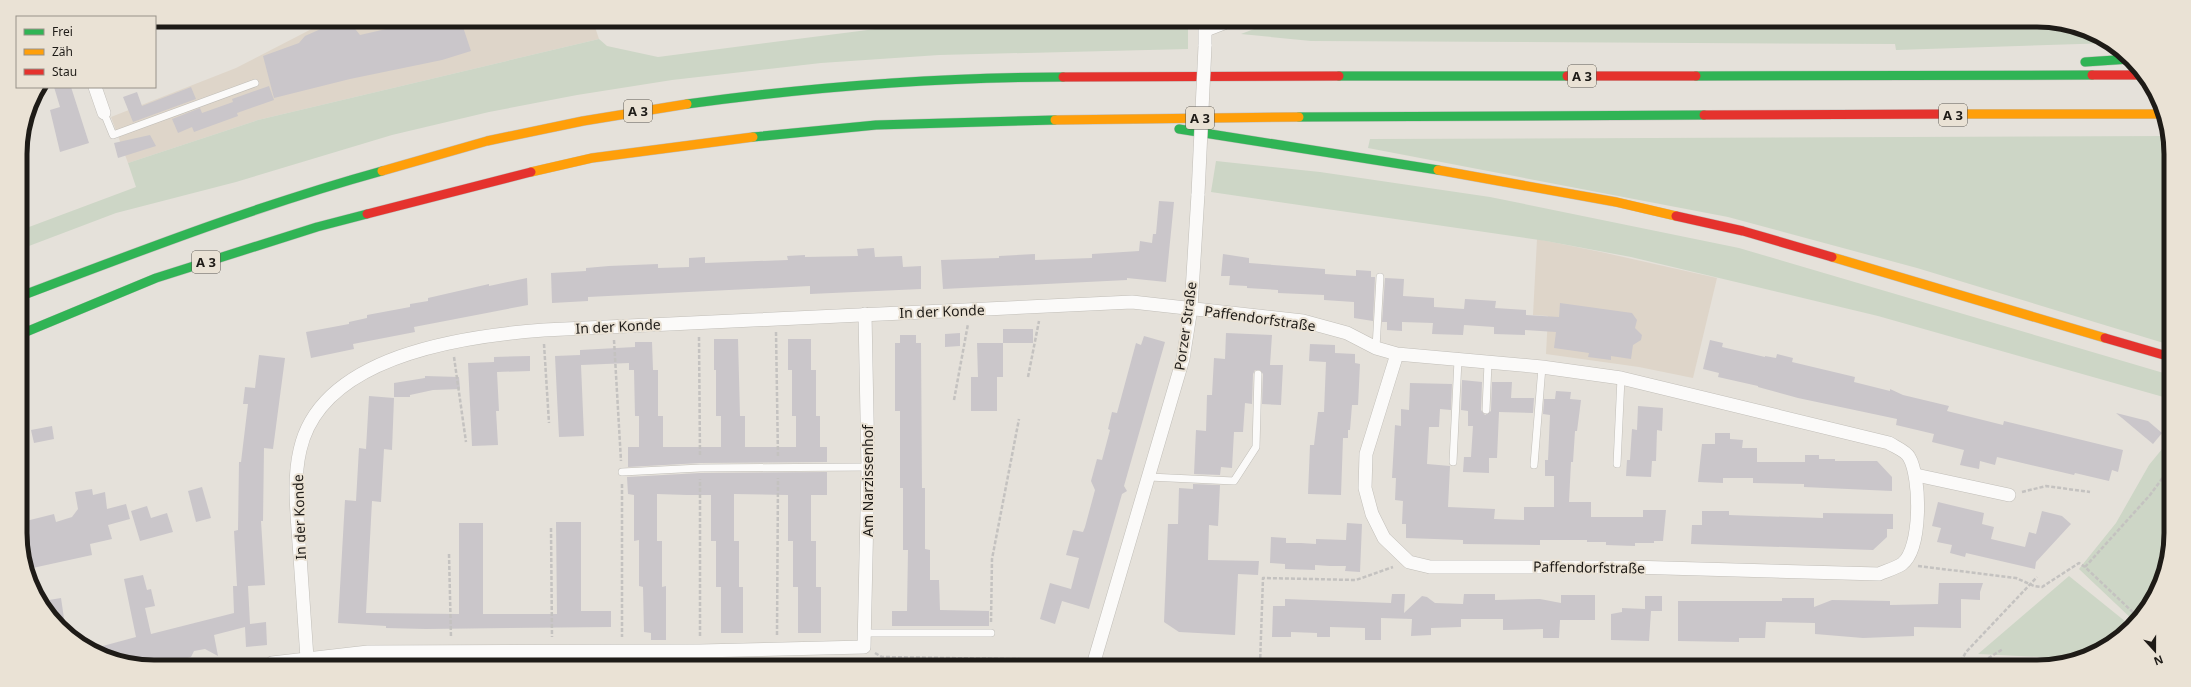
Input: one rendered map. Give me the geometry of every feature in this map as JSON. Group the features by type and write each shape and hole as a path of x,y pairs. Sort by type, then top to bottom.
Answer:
{"highway":[{"path":"2076,62 2122,59"},
{"path":"1882,75 2029,66"},
{"name":"A 3","path":"27,294 148,248 316,189 487,141 583,121 672,106 765,93 862,84 1026,77 1882,75 2138,76"},
{"name":"A 3","path":"27,332 156,278 317,226 504,178 592,158 680,145 876,125 1115,118 1497,115 2157,114"},
{"path":"1115,118 1490,178 1616,202 1720,226 2164,355"}],"street":[{"name":"Porzer Straße","path":"1094,660 1183,359 1190,308 1198,194 1205,27"},
{"path":"95,88 104,113"},
{"name":"In der Konde","path":"307,658 295,491 300,449 313,418 338,390 369,369 449,341 491,334 544,330 1132,302 1190,308"},
{"name":"Paffendorfstraße","path":"1190,308 1303,321 1347,333 1376,348 1397,354 1542,367 1621,378 1889,443 1909,456 1916,475 1916,534 1912,552 1903,564 1879,574 1630,567 1430,566 1409,562"},
{"name":"Am Narzissenhof","path":"864,647 866,633 868,467 865,314"},
{"path":"1397,354 1366,454 1365,488 1372,514 1384,538 1409,562"},
{"path":"1916,475 2009,495"},
{"path":"293,660 368,652 700,651 864,647"}],"lane":[{"path":"104,113 113,135 255,83"},
{"path":"1376,348 1380,277"},
{"path":"1453,462 1458,360"},
{"path":"1486,410 1488,363"},
{"path":"1534,465 1542,367"},
{"path":"1148,477 1234,481 1256,448 1258,374"},
{"path":"1617,464 1621,378"},
{"path":"622,472 700,468 868,467"},
{"path":"866,633 991,633"}],"path":[{"path":"1028,377 1042,307"},
{"path":"954,400 971,310"},
{"path":"776,319 778,468 777,649"},
{"path":"699,322 700,651"},
{"path":"613,326 622,472 622,651"},
{"path":"544,330 548,423"},
{"path":"449,341 456,365 466,442"},
{"path":"991,633 992,559 1019,419"},
{"path":"2085,567 2150,495 2164,476"},
{"path":"2009,495 2046,486 2090,492"},
{"path":"551,528 553,651"},
{"path":"449,554 451,651"},
{"path":"1260,660 1263,578 1356,580 1409,562"},
{"path":"1903,564 2016,578 2042,587 2080,564 2135,614"},
{"path":"1961,660 1966,652 2037,577"},
{"path":"864,647 882,657 1074,660"},
{"path":"1985,660 2003,649"}],"shaded area":[{"path":"315,27 595,27 599,39 258,120 128,163 111,117 236,68"},
{"path":"1537,239 1717,278 1693,378 1639,367 1546,354 1548,316 1533,315"}],"green space":[{"path":"891,27 1188,27 1188,49 939,55 821,63 672,80 577,95 489,112 392,135 236,182 116,213 27,247 27,228 136,187 128,163 258,120 599,39 607,46 658,57"},
{"path":"1259,27 2037,27 2070,31 2100,43 1896,50 1895,44 1311,41 1241,34"},
{"path":"2163,136 2164,343 1917,268 1728,217 1368,148 1370,139"},
{"path":"1216,161 1320,172 1490,197 1739,248 2164,373 2164,397 1878,316 1631,257 1546,241 1211,192"},
{"path":"2164,447 2164,533 2160,566 2143,604 2131,619 2079,569 2116,523 2149,465"},
{"path":"2069,576 2127,623 2101,643 2062,658 1978,654"}],"building":[{"path":"325,27 354,27 360,35 395,27 463,27 471,51 442,60 350,79 274,98 263,56 299,43 305,36"},
{"path":"269,86 274,100 237,113 238,116 194,132 192,127 178,133 172,119 200,108 202,113 233,102 232,99"},
{"path":"191,87 196,99 133,122 123,97 137,92 142,106"},
{"path":"54,88 71,88 89,143 60,152 50,110 60,107"},
{"path":"150,135 156,146 118,158 114,143"},
{"path":"1159,201 1174,202 1166,282 1127,278 1127,280 943,289 941,260 999,258 999,256 1035,254 1035,260 1092,258 1092,254 1139,251 1140,241 1152,243 1153,234 1156,234"},
{"path":"874,248 875,257 902,256 903,267 921,266 921,289 810,294 810,286 588,297 588,301 552,303 551,273 586,271 586,268 609,266 658,264 658,268 689,267 689,258 705,257 705,263 788,260 787,256 805,255 805,257 858,256 857,249"},
{"path":"1223,254 1249,258 1249,263 1325,269 1325,274 1356,276 1356,270 1371,271 1371,277 1375,277 1373,321 1354,318 1354,302 1324,300 1324,295 1278,293 1278,290 1229,285 1230,276 1221,276"},
{"path":"527,278 528,305 414,327 415,332 353,344 354,349 311,358 306,332 349,324 349,322 367,318 367,315 410,307 410,304 428,301 428,298 489,284 489,286"},
{"path":"1385,278 1404,279 1403,296 1434,298 1434,307 1464,309 1465,299 1496,301 1495,308 1526,310 1526,315 1559,317 1560,303 1632,313 1637,320 1635,328 1642,335 1641,340 1633,345 1631,359 1611,356 1611,360 1588,357 1589,353 1554,348 1556,332 1525,330 1525,335 1494,334 1494,327 1464,325 1463,335 1432,334 1433,323 1402,322 1402,331 1387,330 1387,322 1382,322"},
{"path":"1003,329 1033,329 1033,343 1003,343"},
{"path":"960,333 960,346 945,347 945,334"},
{"path":"1226,333 1272,335 1270,365 1283,365 1281,405 1262,404 1263,374 1260,370 1255,370 1253,374 1252,404 1245,403 1243,432 1234,432 1232,468 1221,467 1220,475 1194,474 1196,430 1206,431 1207,395 1212,395 1214,358 1225,359"},
{"path":"900,335 916,335 916,343 921,343 922,488 925,488 925,549 930,550 930,580 939,580 940,610 989,611 989,626 892,626 892,611 907,611 908,550 903,550 903,488 900,488 900,411 895,411 895,343 900,343"},
{"path":"1144,336 1165,342 1124,486 1127,491 1122,494 1089,609 1062,601 1055,624 1040,619 1050,583 1071,589 1079,558 1066,555 1073,530 1083,532 1085,527 1095,490 1091,481 1097,459 1102,460 1110,430 1108,429 1112,412 1117,413 1136,343 1141,345"},
{"path":"714,339 738,339 740,416 745,416 745,447 796,447 796,416 792,416 792,370 788,370 788,339 811,339 811,370 816,370 816,416 820,416 820,447 827,447 827,462 700,463 628,467 628,447 639,447 639,416 635,416 634,370 629,370 629,363 581,365 584,436 559,437 555,356 580,355 580,350 635,347 635,342 652,342 653,370 658,370 658,416 663,416 663,447 721,447 721,416 716,416"},
{"path":"1710,340 1723,343 1722,347 1765,357 1776,358 1777,354 1793,358 1792,362 1855,377 1854,382 1890,391 1890,389 1903,395 1949,406 1947,411 2003,425 2004,421 2123,450 2118,472 2112,470 2109,481 2075,473 2074,475 1997,457 1995,465 1980,461 1979,469 1960,465 1964,450 1932,442 1934,434 1896,425 1897,419 1798,398 1758,386 1718,377 1719,373 1703,369"},
{"path":"977,343 1003,343 1003,377 997,377 997,411 971,411 971,377 978,377"},
{"path":"1310,344 1335,345 1335,353 1355,354 1355,363 1360,364 1358,405 1352,405 1348,438 1343,438 1341,495 1308,494 1310,445 1314,445 1318,412 1324,412 1326,362 1309,361"},
{"path":"259,355 285,358 273,449 264,448 263,521 261,521 265,585 248,586 250,624 266,622 267,645 246,647 245,627 214,635 218,656 205,649 194,651 191,657 180,660 137,659 121,656 99,647 136,637 124,579 143,575 147,590 151,589 155,606 145,608 151,634 234,613 233,586 237,586 234,531 238,530 239,462 241,462 248,404 243,404 245,387 255,388"},
{"path":"530,356 530,371 497,372 499,411 496,411 498,445 472,446 468,363 494,362 494,357"},
{"path":"425,376 459,377 460,389 433,390 410,395 410,397 394,397 394,383 425,378"},
{"path":"1462,380 1482,382 1481,410 1485,415 1491,411 1492,382 1512,382 1511,398 1534,398 1533,413 1499,412 1497,458 1489,458 1489,473 1463,472 1464,457 1471,457 1473,426 1468,426 1468,411 1461,410"},
{"path":"1410,383 1452,384 1451,410 1440,409 1439,427 1429,427 1427,464 1450,466 1448,507 1495,509 1494,519 1524,520 1524,507 1554,507 1554,476 1545,476 1545,460 1548,460 1550,415 1543,414 1544,399 1555,399 1556,391 1571,392 1570,399 1581,400 1577,431 1575,431 1573,462 1571,462 1569,502 1591,502 1591,517 1643,517 1643,510 1666,510 1663,541 1654,541 1654,543 1635,543 1635,546 1606,545 1606,542 1587,542 1587,540 1540,540 1540,545 1463,544 1463,540 1406,538 1406,524 1402,524 1403,501 1395,500 1396,478 1392,478 1395,425 1401,426 1401,409 1409,410"},
{"path":"369,396 394,398 392,450 384,449 381,502 372,501 366,613 459,614 459,523 483,523 483,614 557,614 556,522 581,522 581,611 611,611 611,627 426,629 386,628 386,626 338,623 345,500 356,501 359,448 366,449"},
{"path":"1638,406 1663,408 1662,431 1657,430 1656,461 1652,461 1651,477 1626,476 1627,460 1630,460 1632,429 1637,430"},
{"path":"2116,413 2148,421 2162,433 2153,444"},
{"path":"52,426 54,439 34,443 31,430"},
{"path":"1715,433 1730,433 1730,439 1743,440 1742,448 1757,448 1757,462 1805,462 1805,455 1819,455 1819,459 1835,459 1835,461 1877,461 1892,477 1892,491 1804,487 1804,484 1753,483 1753,478 1723,478 1723,483 1698,482 1702,444 1715,444"},
{"path":"827,472 827,495 811,495 811,541 816,541 816,587 821,587 821,633 798,633 798,587 793,587 793,541 788,541 788,495 734,494 734,541 739,541 739,587 743,587 743,633 721,633 721,587 716,587 716,541 711,541 711,495 657,494 657,541 662,541 662,587 666,586 666,640 651,640 651,633 644,632 643,587 639,586 639,540 634,541 634,495 628,494 627,477 700,473"},
{"path":"1193,484 1220,485 1218,526 1209,525 1208,560 1259,561 1258,575 1238,574 1235,635 1179,632 1164,622 1168,524 1178,524 1179,488 1193,489"},
{"path":"202,487 211,518 196,522 188,491"},
{"path":"92,489 93,495 105,492 107,509 126,504 130,519 108,525 112,539 90,544 92,555 32,568 27,542 27,521 54,514 56,522 72,517 78,509 75,492"},
{"path":"1938,502 1984,513 1982,524 1994,527 1991,539 2025,547 2029,532 2036,534 2042,511 2062,516 2071,524 2036,562 2035,569 1966,553 1965,557 1950,553 1952,545 1937,542 1941,528 1932,526"},
{"path":"147,506 151,518 167,513 173,532 140,541 131,511"},
{"path":"1702,511 1729,511 1729,515 1823,518 1823,513 1893,514 1893,529 1887,529 1887,537 1873,550 1691,544 1692,525 1702,525"},
{"path":"1347,523 1362,524 1360,572 1345,571 1346,566 1315,565 1315,570 1285,569 1285,564 1270,563 1271,537 1286,538 1286,543 1316,544 1316,539 1346,540"},
{"path":"1939,583 1983,583 1980,592 1980,600 1961,599 1961,628 1914,627 1914,636 1863,638 1815,634 1815,623 1766,622 1765,638 1739,638 1739,642 1678,641 1678,601 1782,601 1782,598 1814,598 1814,607 1832,600 1890,601 1890,605 1938,604"},
{"path":"1392,594 1405,594 1404,613 1422,596 1427,597 1435,603 1463,604 1464,594 1495,594 1495,600 1540,599 1561,603 1561,595 1595,595 1595,620 1560,620 1559,638 1543,638 1543,629 1503,630 1503,619 1461,619 1461,627 1431,628 1431,635 1411,636 1412,619 1381,618 1381,640 1365,640 1365,628 1330,627 1330,637 1317,637 1317,633 1291,632 1291,637 1272,637 1273,606 1285,606 1285,599 1391,603"},
{"path":"1645,596 1662,596 1662,611 1651,611 1649,641 1611,640 1611,614 1622,612 1622,608 1645,609"},
{"path":"61,598 65,624 53,610 46,600"}],"traffic: fast":[{"path":"2085,62 2122,60"},
{"path":"1696,76 2092,75"},
{"path":"1339,76 1567,76"},
{"path":"687,104 874,84 1016,77 1063,77"},
{"path":"1299,117 1704,115"},
{"path":"753,137 876,125 1055,120"},
{"path":"1179,129 1438,170"},
{"path":"27,294 245,214 336,184 382,171"},
{"path":"27,332 156,278 317,227 367,214"}],"traffic: slow":[{"path":"382,171 487,141 583,121 687,104"},
{"path":"1958,114 2157,114"},
{"path":"1055,120 1299,117"},
{"path":"531,172 592,158 753,137"},
{"path":"1438,170 1616,202 1676,216"},
{"path":"1832,257 2105,338"}],"traffic: jam":[{"path":"2092,75 2137,75"},
{"path":"1063,77 1339,76"},
{"path":"1567,76 1696,76"},
{"path":"1704,115 1958,114"},
{"path":"367,214 531,172"},
{"path":"1676,216 1743,231 1832,257"},
{"path":"2105,338 2164,355"}]}
